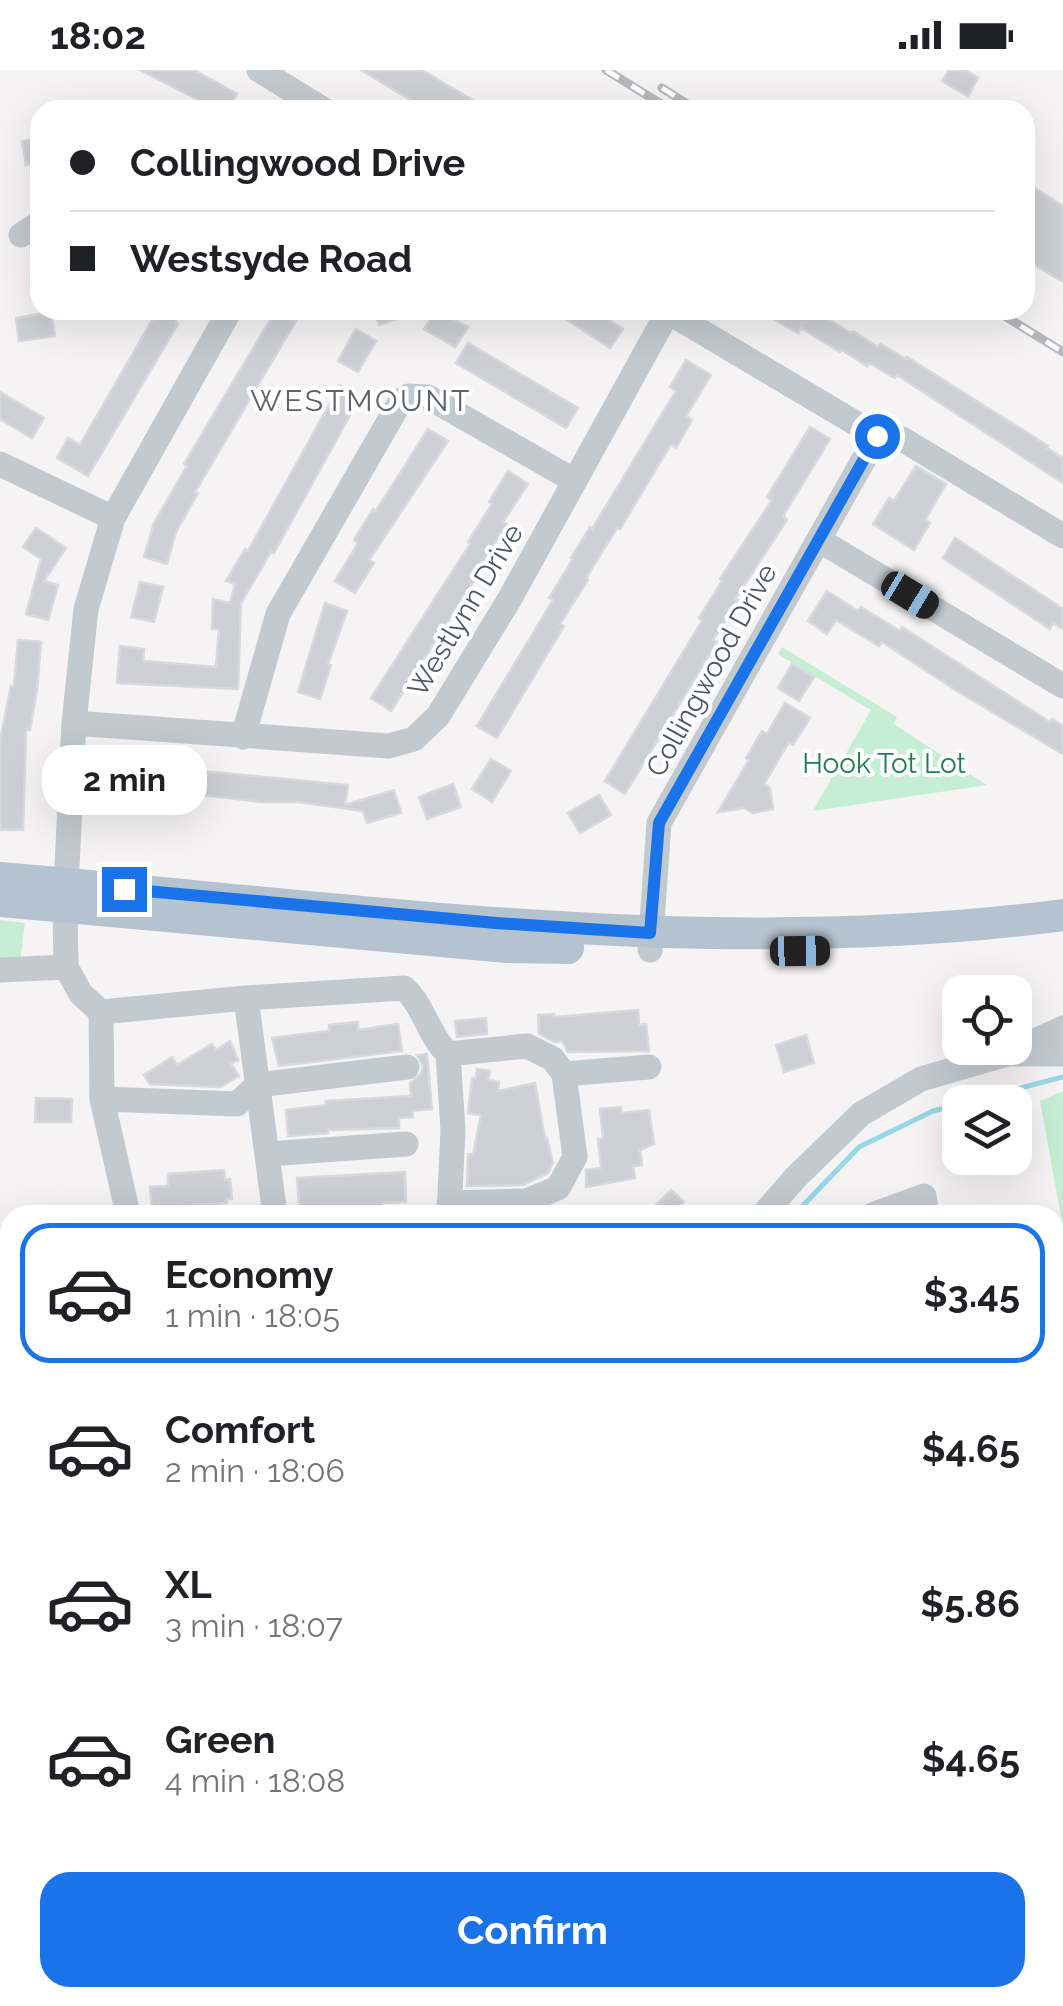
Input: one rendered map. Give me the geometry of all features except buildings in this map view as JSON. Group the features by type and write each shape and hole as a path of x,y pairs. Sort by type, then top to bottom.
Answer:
{"main road":[{"path":"0,878 65,895 507,948 897,931 1063,915"},
{"path":"0,901 65,895"},
{"path":"650,942 899,950 984,947 1063,938"}],"street":[{"path":"258,70 308,100"},
{"path":"126,1205 102,1099 100,1012 81,994 66,967 65,895 74,723 86,609 114,518 224,320"},
{"name":"Westlynn Drive","path":"74,723 389,746 414,739 438,716 474,659 661,320"},
{"path":"681,320 877,436 902,439 1063,536"},
{"path":"243,737 278,614 400,402 408,396 428,397 574,481"},
{"name":"Collingwood Drive","path":"650,942 659,823 877,436"},
{"path":"0,464 114,518"},
{"path":"819,540 1063,686"},
{"path":"0,970 66,967"},
{"path":"100,1012 404,988 419,1001 439,1046 448,1054 453,1130 449,1205"},
{"path":"246,998 274,1205"},
{"path":"1032,1042 1063,1028"},
{"path":"448,1054 527,1046 553,1059 564,1074 575,1157 558,1188 526,1201 488,1205"},
{"path":"1032,1054 1063,1054"},
{"path":"772,1205 861,1114 921,1079 969,1065"},
{"path":"564,1074 650,1067"},
{"path":"102,1099 238,1104 258,1086 407,1068"},
{"path":"268,1154 406,1144"},
{"path":"899,1205 924,1196 925,1205"}],"green space":[{"name":"Hook Tot Lot","path":"782,647 897,717 894,724 987,785 813,811 871,710 778,654"},
{"path":"0,920 25,923 20,960 0,960"},
{"path":"1063,1091 1063,1205 1059,1205 1040,1101"}],"waterway":[{"path":"1032,1085 1063,1077"},
{"path":"804,1205 859,1147 942,1109"}],"railway":[{"path":"606,70 655,100"},
{"path":"662,88 681,100"},
{"path":"1011,320 1063,352"}],"district":[{"name":"WESTMOUNT","path":"361,401"}],"route":[{"path":"124,889 650,933 659,823 877,436"}]}
